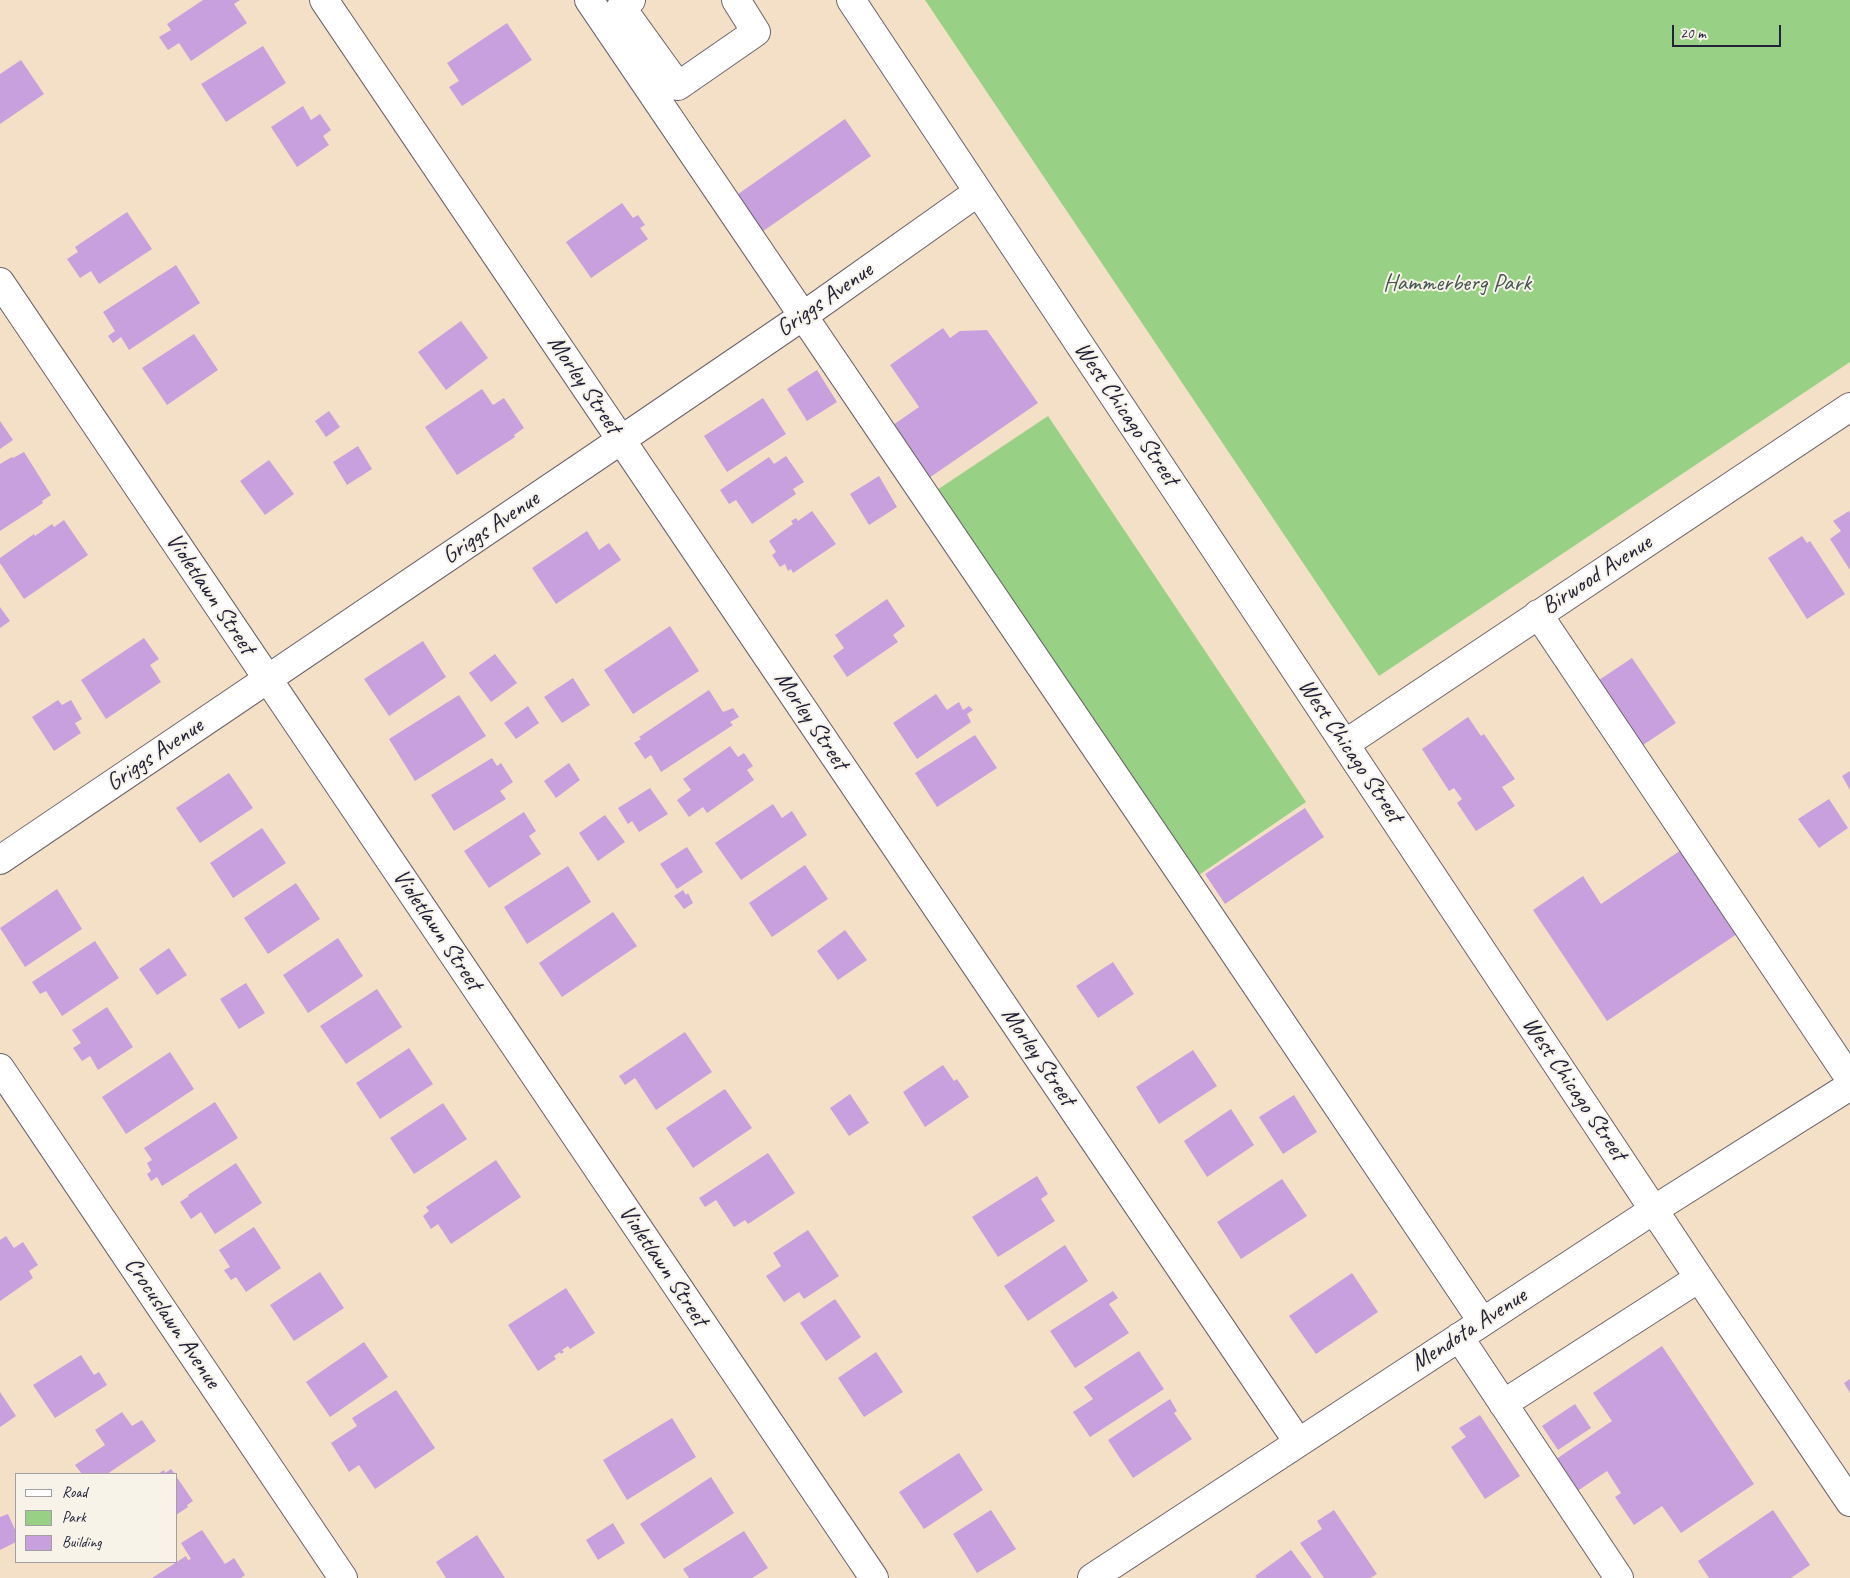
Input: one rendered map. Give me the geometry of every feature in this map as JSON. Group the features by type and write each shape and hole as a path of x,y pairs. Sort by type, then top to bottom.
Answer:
{"street":[{"name":"Morley Street","path":"324,0 1298,1442"},
{"path":"589,0 1482,1321"},
{"path":"631,0 621,7 678,86 756,32 736,0"},
{"name":"West Chicago Street","path":"851,0 1699,1278 1850,1502"},
{"name":"Griggs Avenue","path":"0,860 803,316 978,192"},
{"name":"Violetlawn Street","path":"0,282 874,1578"},
{"name":"Birwood Avenue","path":"1344,744 1850,407"},
{"path":"1538,614 1850,1079"},
{"name":"Crocuslawn Avenue","path":"0,1068 343,1578"},
{"name":"Mendota Avenue","path":"1092,1578 1654,1209 1850,1086"},
{"path":"1503,1404 1699,1278"},
{"path":"1459,1337 1619,1578"}],"green space":[{"name":"Hammerberg Park","path":"925,0 1850,0 1850,362 1379,676"},
{"path":"1048,416 1306,802 1196,877 934,492"}],"building":[{"path":"203,0 240,0 234,4 247,23 191,61 179,43 168,50 159,37 171,30 167,24"},
{"path":"507,23 532,60 462,106 449,87 459,81 447,63"},
{"path":"263,46 286,83 226,122 201,84"},
{"path":"21,60 44,94 0,124 0,74"},
{"path":"303,106 311,120 320,114 331,130 323,136 329,145 297,167 271,127"},
{"path":"845,119 871,156 759,234 734,197"},
{"path":"622,203 633,218 638,215 645,225 640,228 648,239 591,278 566,242"},
{"path":"127,212 152,249 99,284 91,271 80,278 67,259 78,252 75,247"},
{"path":"176,265 200,303 129,350 121,337 113,343 108,336 115,331 103,312"},
{"path":"461,321 488,358 446,390 418,352"},
{"path":"943,328 950,338 960,331 987,330 1038,403 929,478 893,425 919,407 890,365"},
{"path":"194,334 218,370 167,405 142,368"},
{"path":"817,370 837,402 807,421 787,389"},
{"path":"482,389 493,405 504,398 524,428 514,435 515,437 457,475 425,427"},
{"path":"763,398 786,434 727,472 704,436"},
{"path":"329,411 340,427 326,437 315,421"},
{"path":"0,421 13,440 0,449"},
{"path":"358,446 372,469 347,485 333,462"},
{"path":"24,452 51,495 42,501 43,503 0,531 0,464"},
{"path":"786,456 804,482 793,489 796,494 752,524 736,500 729,504 720,490 769,457 774,464"},
{"path":"269,460 294,494 265,515 240,481"},
{"path":"879,476 897,507 869,525 850,494"},
{"path":"812,511 836,544 793,573 791,569 788,571 785,564 780,567 772,555 776,552 769,541 793,524 791,521 796,518 798,521"},
{"path":"1849,511 1850,570 1830,539 1841,531 1833,521"},
{"path":"64,520 88,555 24,599 0,563 0,558 34,534 35,536 52,524 54,527"},
{"path":"587,531 599,550 609,543 621,560 556,604 532,568"},
{"path":"1802,536 1807,543 1810,541 1845,594 1807,619 1768,558"},
{"path":"887,599 905,626 893,635 898,642 847,677 833,656 844,648 835,635"},
{"path":"0,607 10,621 0,628"},
{"path":"670,626 699,671 633,714 604,670"},
{"path":"144,638 159,659 150,665 161,682 106,719 81,680"},
{"path":"423,641 446,677 389,716 364,679"},
{"path":"495,654 517,683 491,702 469,673"},
{"path":"1632,658 1676,723 1640,747 1596,682"},
{"path":"573,678 590,705 562,723 544,697"},
{"path":"709,690 723,712 733,708 739,717 730,722 733,725 661,772 651,755 645,759 634,743 641,739 639,737"},
{"path":"936,694 947,710 959,702 963,710 969,706 973,710 967,714 971,722 917,759 893,723"},
{"path":"459,695 486,736 415,781 389,739"},
{"path":"58,700 62,705 71,700 82,719 75,723 81,733 54,751 32,717"},
{"path":"528,706 539,723 516,739 504,723"},
{"path":"1468,717 1481,736 1484,734 1515,779 1502,787 1515,806 1476,831 1457,803 1462,799 1454,788 1449,791 1422,749"},
{"path":"975,735 997,768 937,807 915,773"},
{"path":"730,746 738,757 744,753 753,766 747,770 754,780 707,813 703,807 689,817 677,800 691,790 683,779"},
{"path":"492,758 497,766 501,763 513,782 500,791 506,799 454,831 431,795"},
{"path":"569,763 580,780 556,798 544,781"},
{"path":"1850,771 1850,790 1842,776"},
{"path":"229,773 253,808 200,843 176,808"},
{"path":"650,788 668,814 639,832 632,821 628,824 618,808"},
{"path":"1829,799 1848,828 1819,848 1798,819"},
{"path":"773,804 782,818 792,811 807,835 741,880 715,843"},
{"path":"1305,808 1324,837 1225,904 1205,874"},
{"path":"524,812 536,831 529,836 541,854 489,888 464,851"},
{"path":"605,815 625,842 598,861 579,833"},
{"path":"262,828 286,863 233,898 210,863"},
{"path":"687,847 703,872 677,889 660,864"},
{"path":"1681,850 1737,934 1607,1021 1533,910 1583,876 1601,904"},
{"path":"805,865 828,899 772,937 749,903"},
{"path":"568,866 591,902 527,944 504,907"},
{"path":"296,883 320,919 268,954 244,918"},
{"path":"57,889 82,929 25,967 0,928"},
{"path":"683,890 686,895 688,893 693,903 684,909 674,896"},
{"path":"613,912 637,946 562,997 539,963"},
{"path":"845,930 867,960 838,980 817,951"},
{"path":"338,938 363,976 308,1013 283,975"},
{"path":"95,941 119,978 62,1016 46,991 40,994 32,982"},
{"path":"169,948 187,975 157,995 139,969"},
{"path":"1113,962 1134,994 1098,1018 1076,986"},
{"path":"246,983 265,1013 239,1029 220,999"},
{"path":"377,989 402,1027 346,1064 320,1026"},
{"path":"107,1007 133,1047 98,1070 90,1056 82,1061 73,1048 81,1043 72,1030"},
{"path":"685,1032 712,1072 656,1110 635,1078 625,1085 619,1076"},
{"path":"409,1048 433,1084 380,1119 356,1083"},
{"path":"1193,1050 1217,1086 1159,1124 1136,1087"},
{"path":"170,1052 194,1089 126,1134 102,1097"},
{"path":"943,1065 954,1081 957,1079 969,1097 925,1127 903,1092"},
{"path":"725,1089 752,1128 693,1168 666,1128"},
{"path":"850,1094 869,1123 849,1136 830,1108"},
{"path":"1294,1095 1317,1132 1283,1154 1259,1117"},
{"path":"215,1102 238,1138 162,1186 157,1177 151,1181 147,1174 151,1171 147,1163 152,1160 144,1148"},
{"path":"443,1103 467,1139 414,1174 390,1138"},
{"path":"1231,1109 1254,1145 1207,1177 1184,1141"},
{"path":"768,1153 795,1193 748,1224 745,1220 734,1227 716,1200 705,1207 699,1198"},
{"path":"496,1160 521,1197 451,1244 438,1224 431,1229 423,1216 429,1211 426,1207"},
{"path":"236,1163 262,1203 215,1234 201,1212 191,1219 180,1202"},
{"path":"1037,1176 1048,1194 1041,1199 1055,1221 998,1257 972,1217"},
{"path":"1282,1179 1307,1216 1241,1259 1217,1222"},
{"path":"254,1227 281,1268 246,1292 236,1277 231,1280 224,1270 230,1267 219,1250"},
{"path":"808,1230 839,1276 804,1299 799,1292 784,1302 766,1276 781,1266 773,1253"},
{"path":"6,1236 14,1248 23,1242 38,1265 29,1271 33,1278 0,1301 0,1240"},
{"path":"1065,1245 1088,1281 1028,1321 1004,1286"},
{"path":"320,1272 344,1308 294,1341 270,1305"},
{"path":"1352,1273 1378,1312 1316,1354 1289,1316"},
{"path":"566,1288 595,1333 570,1349 568,1346 562,1350 564,1352 554,1356 556,1359 538,1371 508,1325"},
{"path":"1113,1291 1118,1298 1109,1304 1129,1333 1075,1368 1050,1331"},
{"path":"835,1299 861,1337 826,1361 800,1323"},
{"path":"364,1342 388,1377 330,1417 306,1382"},
{"path":"1662,1346 1754,1484 1681,1533 1662,1506 1634,1525 1615,1497 1621,1493 1607,1471 1573,1494 1552,1462 1612,1421 1593,1393"},
{"path":"1139,1351 1164,1389 1090,1437 1073,1412 1093,1399 1084,1387"},
{"path":"876,1352 903,1392 864,1417 838,1378"},
{"path":"81,1355 94,1375 99,1372 107,1385 55,1418 33,1385"},
{"path":"1850,1379 1850,1393 1844,1383"},
{"path":"396,1390 435,1448 375,1489 359,1465 349,1472 331,1443 357,1426 352,1418"},
{"path":"0,1392 16,1416 0,1427"},
{"path":"1170,1399 1177,1411 1174,1413 1192,1439 1133,1478 1108,1440"},
{"path":"1575,1404 1591,1428 1558,1450 1542,1426"},
{"path":"122,1412 132,1426 142,1420 156,1441 108,1473 81,1473 75,1465 105,1445 95,1430"},
{"path":"1480,1415 1520,1476 1485,1499 1451,1447 1466,1437 1459,1428"},
{"path":"672,1418 696,1457 627,1500 603,1460"},
{"path":"959,1453 983,1490 924,1529 899,1492"},
{"path":"171,1469 174,1473 165,1473"},
{"path":"711,1477 734,1513 664,1559 640,1524"},
{"path":"178,1479 193,1501 187,1505 188,1507 178,1514"},
{"path":"991,1510 1016,1549 977,1573 953,1534"},
{"path":"1334,1510 1377,1574 1370,1578 1324,1578 1300,1543 1322,1529 1317,1521"},
{"path":"1773,1510 1810,1565 1791,1578 1709,1578 1698,1561"},
{"path":"8,1514 15,1530 15,1542 0,1550 0,1517"},
{"path":"613,1523 625,1543 598,1560 586,1540"},
{"path":"202,1530 225,1564 234,1558 245,1575 241,1578 152,1578 178,1563 186,1556 188,1560 191,1559 181,1543"},
{"path":"744,1531 768,1568 752,1578 689,1578 683,1569"},
{"path":"477,1535 505,1578 446,1578 436,1562"},
{"path":"1291,1550 1312,1578 1257,1578 1255,1576"}]}
